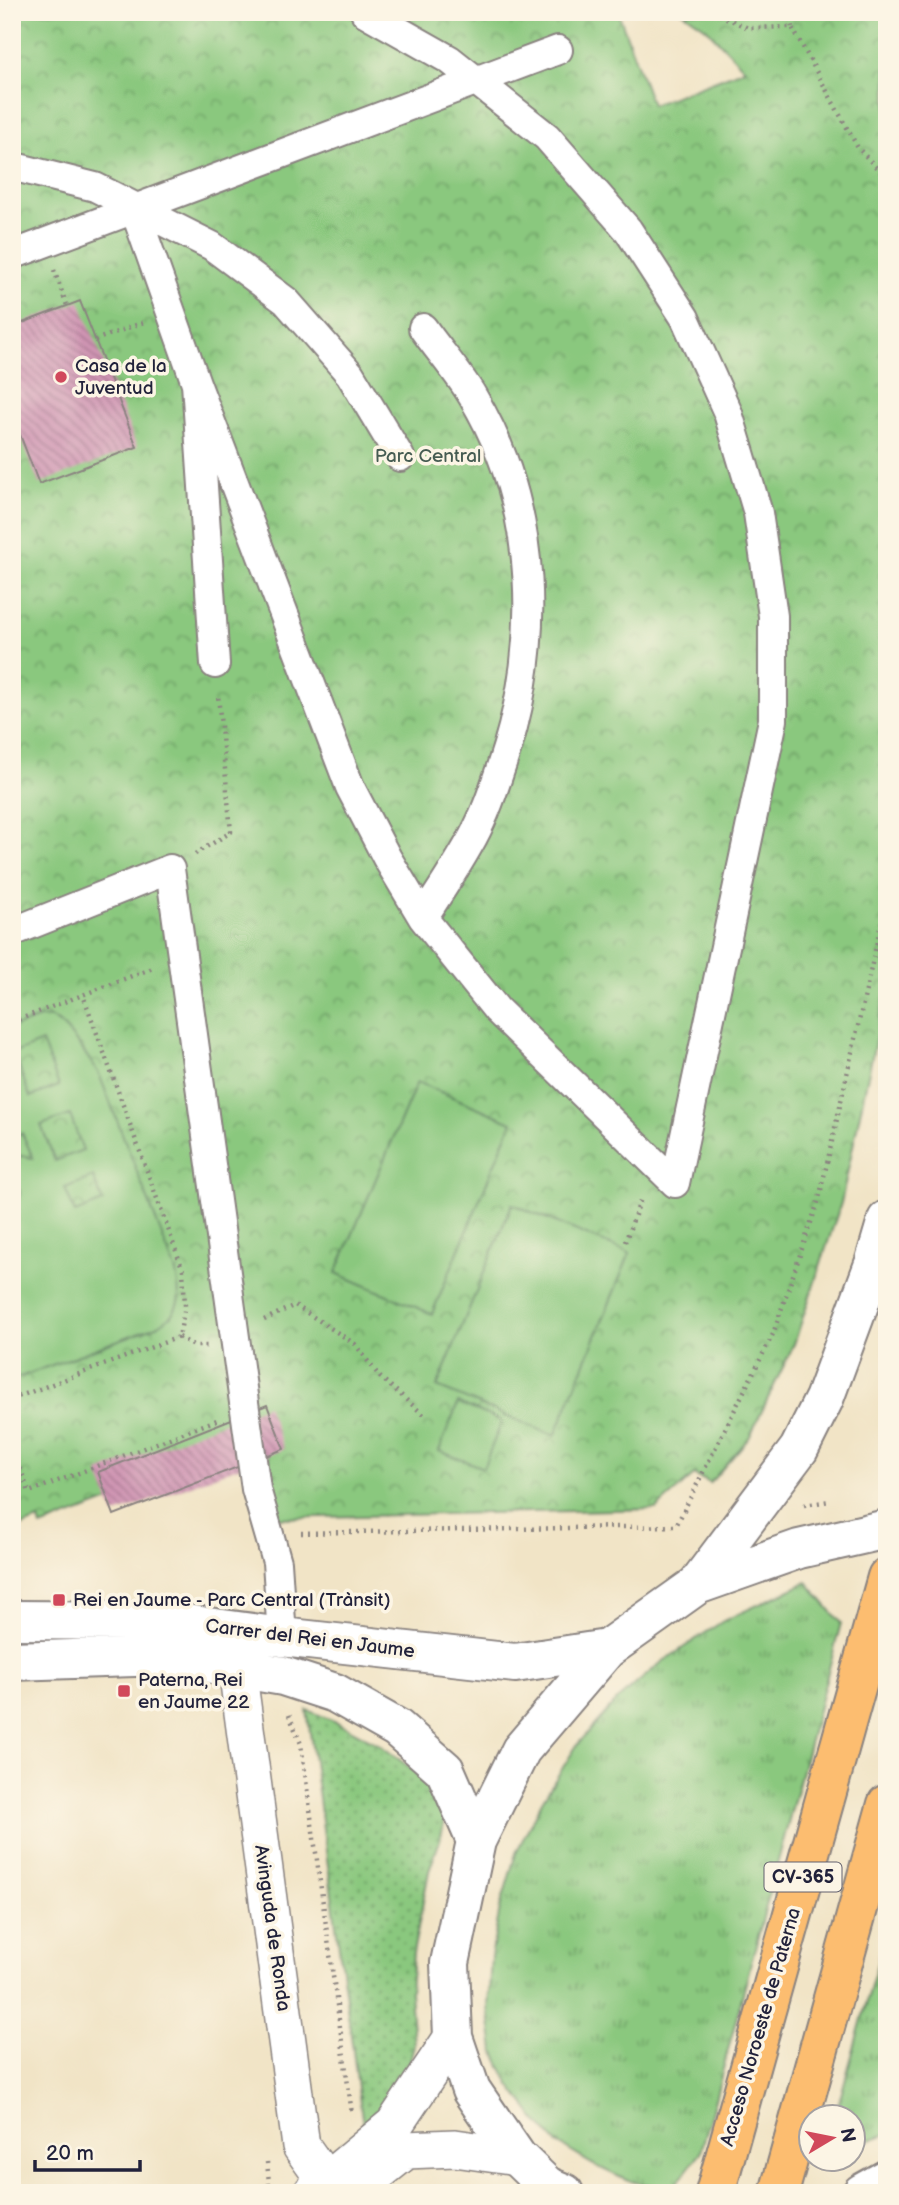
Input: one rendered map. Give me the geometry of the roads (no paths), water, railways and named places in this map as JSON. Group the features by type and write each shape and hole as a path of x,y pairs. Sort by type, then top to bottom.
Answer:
{"main road":[{"name":"Acceso Noroeste de Paterna","path":"717,2185 887,1577"},
{"name":"CV-365","path":"781,2185 887,1804"}],"street":[{"path":"134,208 196,383 351,787 387,858 423,918 497,1010 675,1183 773,720 773,616 758,513 728,413 685,318 628,230 547,137 450,60 365,12"},
{"path":"12,256 558,50"},
{"path":"12,168 96,187 212,247 286,301 350,374 400,457"},
{"path":"423,328 473,397 496,443 514,490 528,577 528,623 525,667 512,734 492,795 474,836 423,918"},
{"path":"196,383 215,664"},
{"path":"12,932 170,869 256,1489 277,1562 282,1637"},
{"path":"697,1585 799,1449 824,1399 874,1264 887,1220"},
{"path":"554,2190 517,2157 471,2091 453,2037 450,1963 476,1841 522,1750 607,1649 697,1585 799,1549 887,1529"},
{"name":"Carrer del Rei en Jaume","path":"12,1620 164,1621 515,1663 607,1649"},
{"name":"Carrer del Rei en Jaume","path":"12,1661 165,1656 283,1676 335,1693 397,1728 445,1770 476,1841"},
{"name":"Avinguda de Ronda","path":"237,1668 301,2146 329,2189"},
{"path":"329,2189 394,2125 453,2037"},
{"path":"329,2189 406,2150 455,2148 517,2157"},
{"path":"862,2193 887,2179"}],"place":[{"name":"Casa de la Juventud","path":"61,377"},
{"name":"Rei en Jaume - Parc Central (Trànsit)","path":"59,1600"},
{"name":"Paterna, Rei en Jaume 22","path":"124,1691"}],"park label":[{"name":"Parc Central","path":"428,456"}]}
